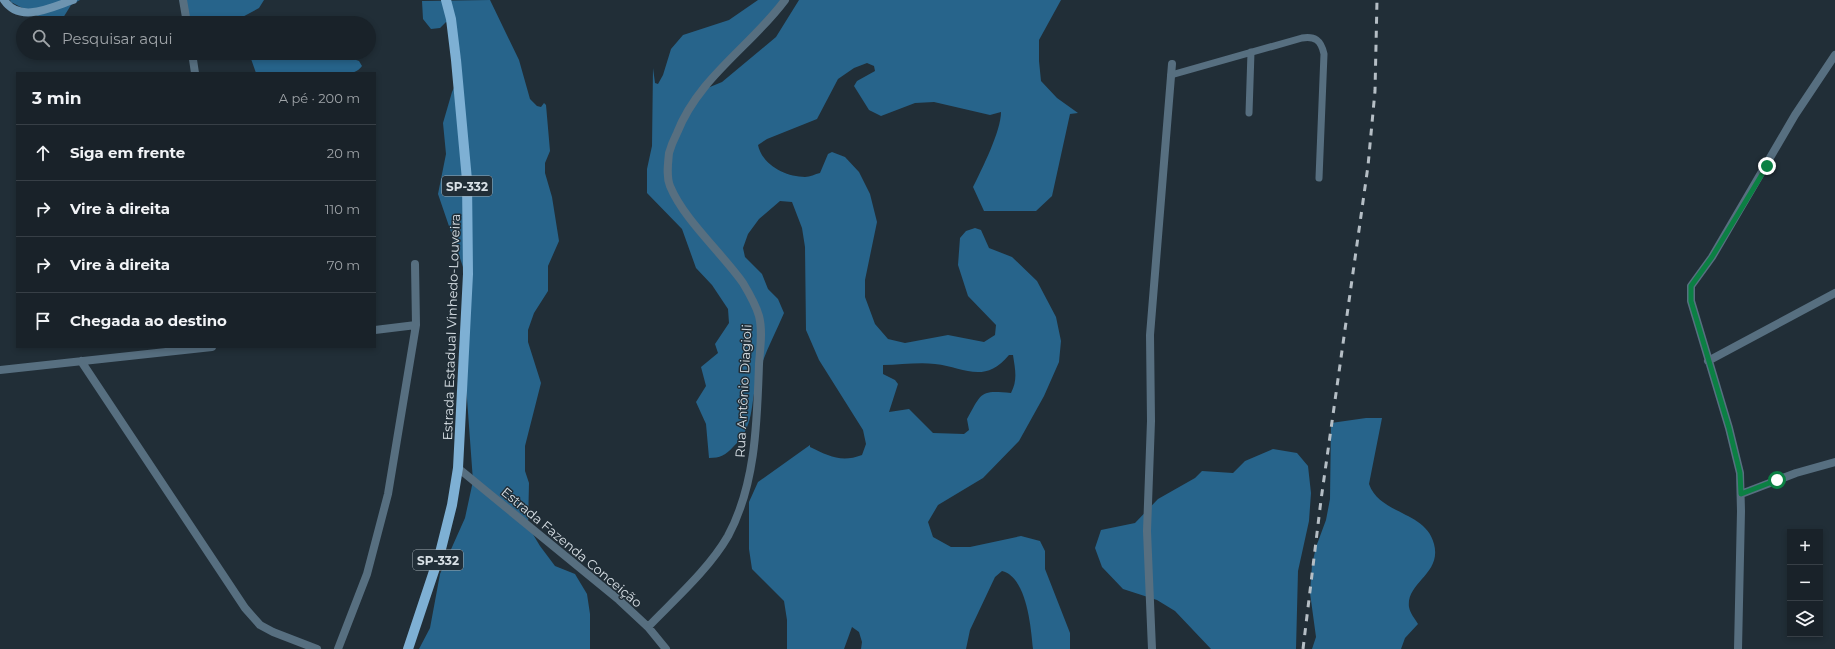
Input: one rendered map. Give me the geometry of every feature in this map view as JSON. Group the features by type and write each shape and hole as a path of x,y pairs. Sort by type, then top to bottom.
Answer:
{"main road":[{"name":"Estrada Estadual Vinhedo-Louveira","path":"408,649 440,553 452,505 458,468 468,274 468,180 451,19 446,0"}],"street":[{"path":"4,0 14,9 26,13 73,0"},
{"path":"183,0 186,16"},
{"name":"Rua Antônio Diagioli","path":"648,627 717,553 737,518 746,491 753,450 759,358 759,316 753,300 743,282 683,208 670,186 667,170 670,151 682,118 698,94 785,0"},
{"path":"1738,649 1741,494 1740,473 1731,436 1691,301 1691,286 1712,257 1795,115 1835,55"},
{"path":"193,60 195,72"},
{"path":"1152,649 1148,530 1151,421 1150,335 1172,64"},
{"path":"338,649 366,574 388,494 416,325 415,264"},
{"path":"1708,361 1835,293"},
{"path":"376,330 416,325"},
{"path":"0,370 203,348"},
{"path":"81,361 245,608 260,625 317,649"},
{"path":"1741,494 1796,473 1835,462"},
{"name":"Estrada Fazenda Conceição","path":"458,468 619,600 648,627 666,649"}],"lane":[{"path":"1171,75 1302,38 1311,37 1318,40 1322,46 1324,54 1319,178"},
{"path":"1249,113 1251,52"}],"shaded area":[{"path":"10,0 80,0 71,5 64,16 38,16 11,2"},
{"path":"186,0 264,0 259,8 244,16 187,16"},
{"path":"490,0 519,60 530,99 537,106 541,107 544,103 546,105 550,151 545,163 545,173 552,197 559,241 548,266 548,291 534,313 528,330 528,342 541,383 525,446 525,471 529,483 528,526 540,546 555,566 575,574 587,594 590,614 590,649 419,649 430,628 440,574 465,518 473,481 465,371 463,267 438,194 446,154 443,123 452,92 460,75 461,63 457,36 451,25 446,22 440,28 431,29 423,19 422,1"},
{"path":"758,0 784,0 705,89 722,82 776,37 799,0 1061,0 1039,40 1041,81 1057,98 1078,113 1070,114 1052,196 1036,211 984,211 973,187 995,139 1001,112 990,115 934,102 915,103 881,116 869,110 854,86 857,81 875,71 874,66 867,63 854,68 838,79 817,119 767,139 758,145 760,152 770,164 790,175 809,177 820,173 828,154 832,152 845,157 859,172 870,194 877,222 865,280 865,297 875,324 888,339 905,343 948,335 984,342 995,335 996,325 968,296 958,265 960,238 966,231 975,228 981,230 989,248 1012,257 1037,281 1056,317 1061,341 1059,362 1044,396 1019,441 983,478 938,505 928,522 933,537 951,547 970,547 1021,536 1040,541 1045,551 1045,569 1070,633 1070,649 1033,649 1029,617 1022,593 1017,583 1010,575 1002,571 995,577 970,630 966,649 861,649 862,642 859,632 852,627 844,649 787,649 787,620 784,601 752,569 749,549 749,502 758,482 810,445 810,447 829,456 848,458 862,455 866,444 863,430 819,360 806,330 805,247 802,228 792,202 780,201 759,219 748,234 743,248 745,257 762,274 768,289 778,299 784,313 757,379 751,415 745,432 728,452 720,457 709,458 706,424 696,402 706,386 701,367 718,353 715,344 729,323 728,309 712,285 696,268 682,229 647,193 647,169 652,146 653,68 655,83 658,84 663,75 671,49 683,35 729,20","holes":["1009,355 1013,355 1015,384 1011,393 993,392 987,393 979,398 967,419 969,430 964,434 933,433 909,409 889,412 898,384 895,380 883,374 883,365 929,363 974,372 982,372 1000,364"]},
{"path":"251,60 356,60 359,61 362,66 353,72 256,72"},
{"path":"1366,418 1382,418 1369,484 1375,494 1383,502 1422,525 1429,533 1434,544 1435,554 1433,563 1429,571 1413,591 1410,598 1409,607 1411,614 1418,624 1405,638 1401,649 1312,649 1316,637 1310,593 1312,565 1316,547 1326,520 1330,499 1331,423"},
{"path":"1273,449 1297,453 1308,466 1311,493 1309,521 1298,571 1296,649 1211,649 1175,611 1157,600 1123,589 1102,567 1095,548 1101,530 1135,523 1158,499 1195,478 1202,471 1233,473 1245,461"}],"railway":[{"path":"1303,649 1321,500 1368,166 1375,91 1377,0"}],"route":[{"path":"1767,166 1735,216 1712,257 1691,286 1690,292 1702,342 1729,428 1740,473 1741,494 1777,480"}]}
